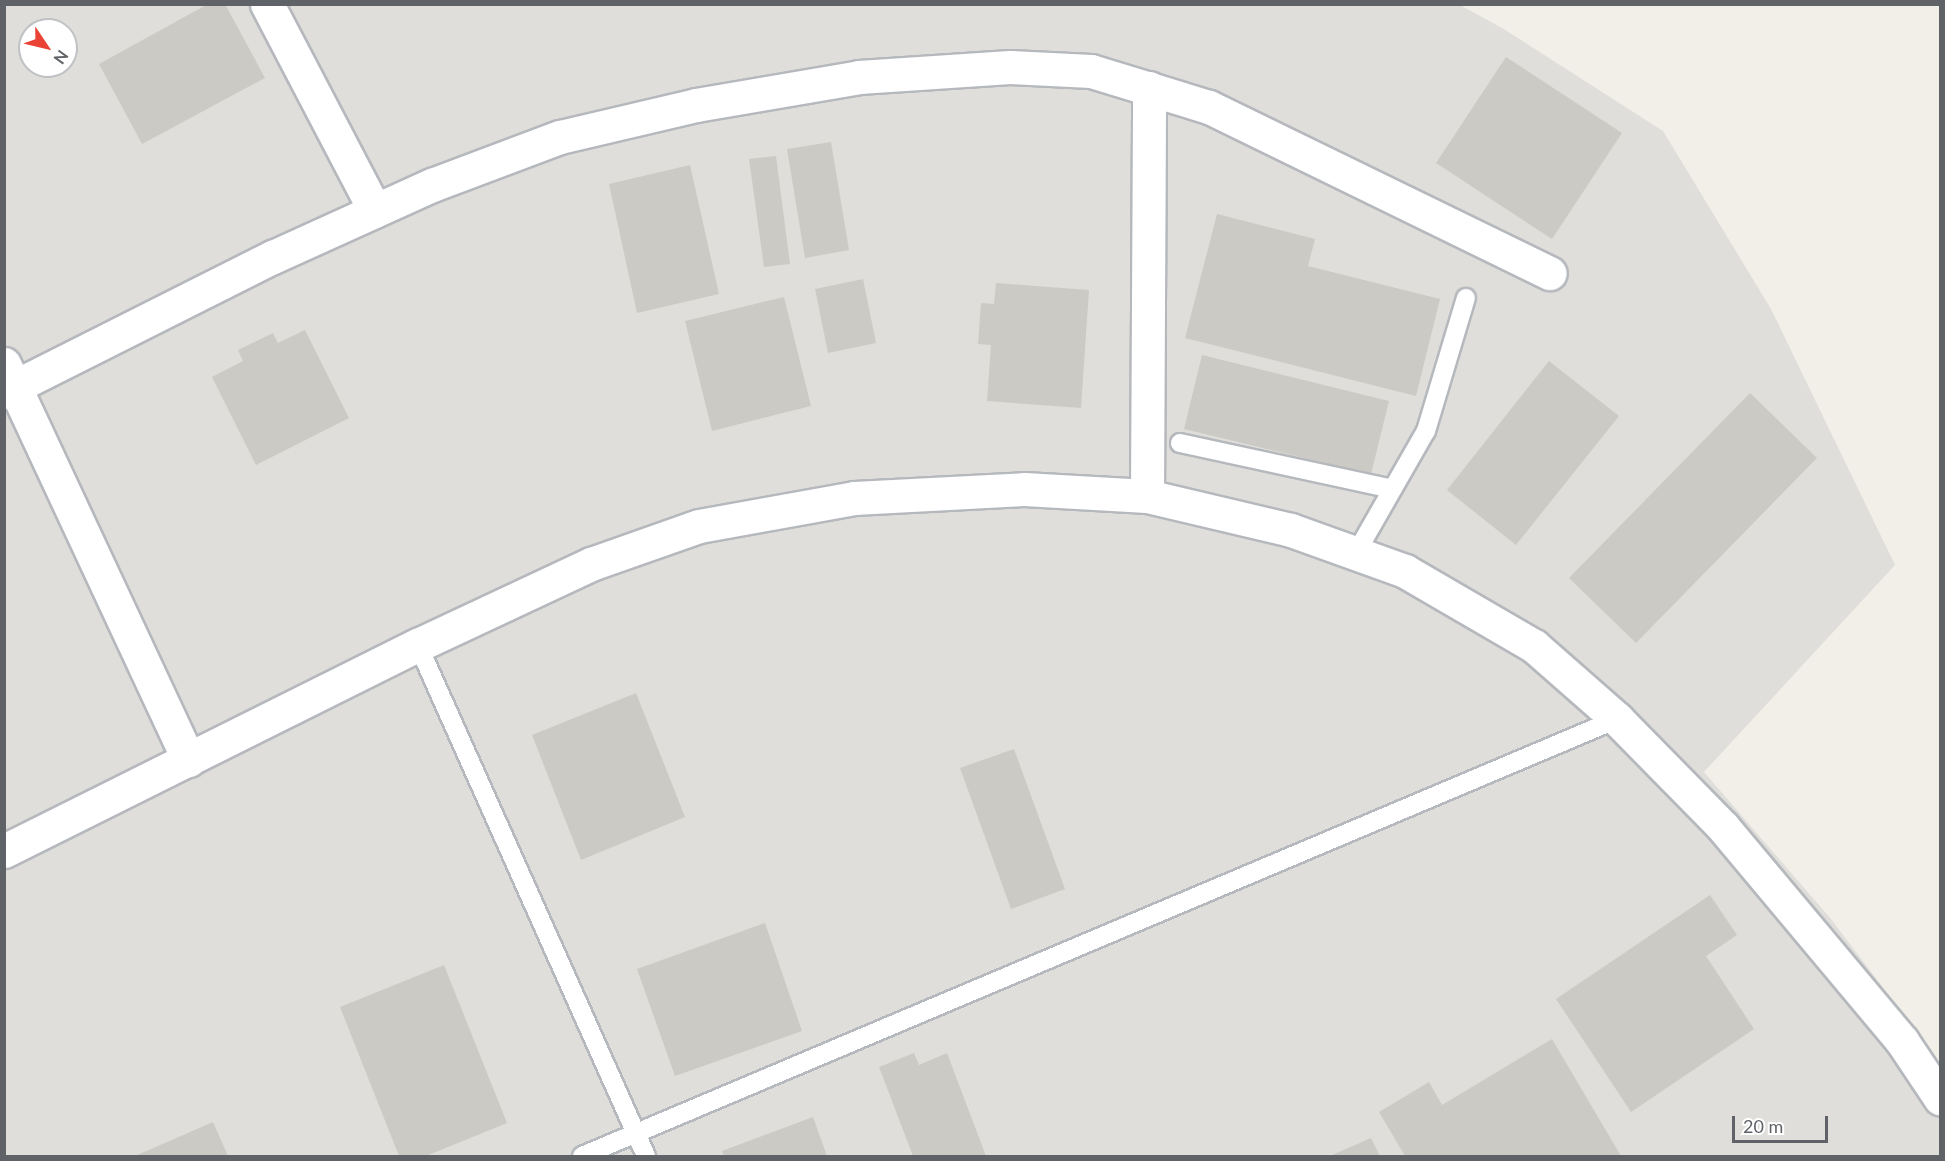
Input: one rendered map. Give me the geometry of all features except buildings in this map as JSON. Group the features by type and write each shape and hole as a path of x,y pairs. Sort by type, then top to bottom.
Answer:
{"street":[{"path":"267,4 375,212"},
{"path":"189,760 8,381 273,257 375,212 560,137 696,105 859,77 1010,67 1091,71 1209,107 1550,273"},
{"path":"1147,496 1149,88"},
{"path":"4,851 418,645 591,564 699,526 854,498 1024,489 1147,496 1291,530 1405,572 1524,640 1617,719 1723,827 1902,1041 1941,1098"}],"lane":[{"path":"1356,554 1426,431 1466,298"},
{"path":"1180,443 1392,489"},
{"path":"418,645 646,1156"},
{"path":"582,1156 1617,719"}],"shaded area":[{"path":"5,5 1460,5 1502,28 1663,131 1771,309 1895,565 1704,772 1831,919 1940,1063 1940,1156 5,1156"}]}
